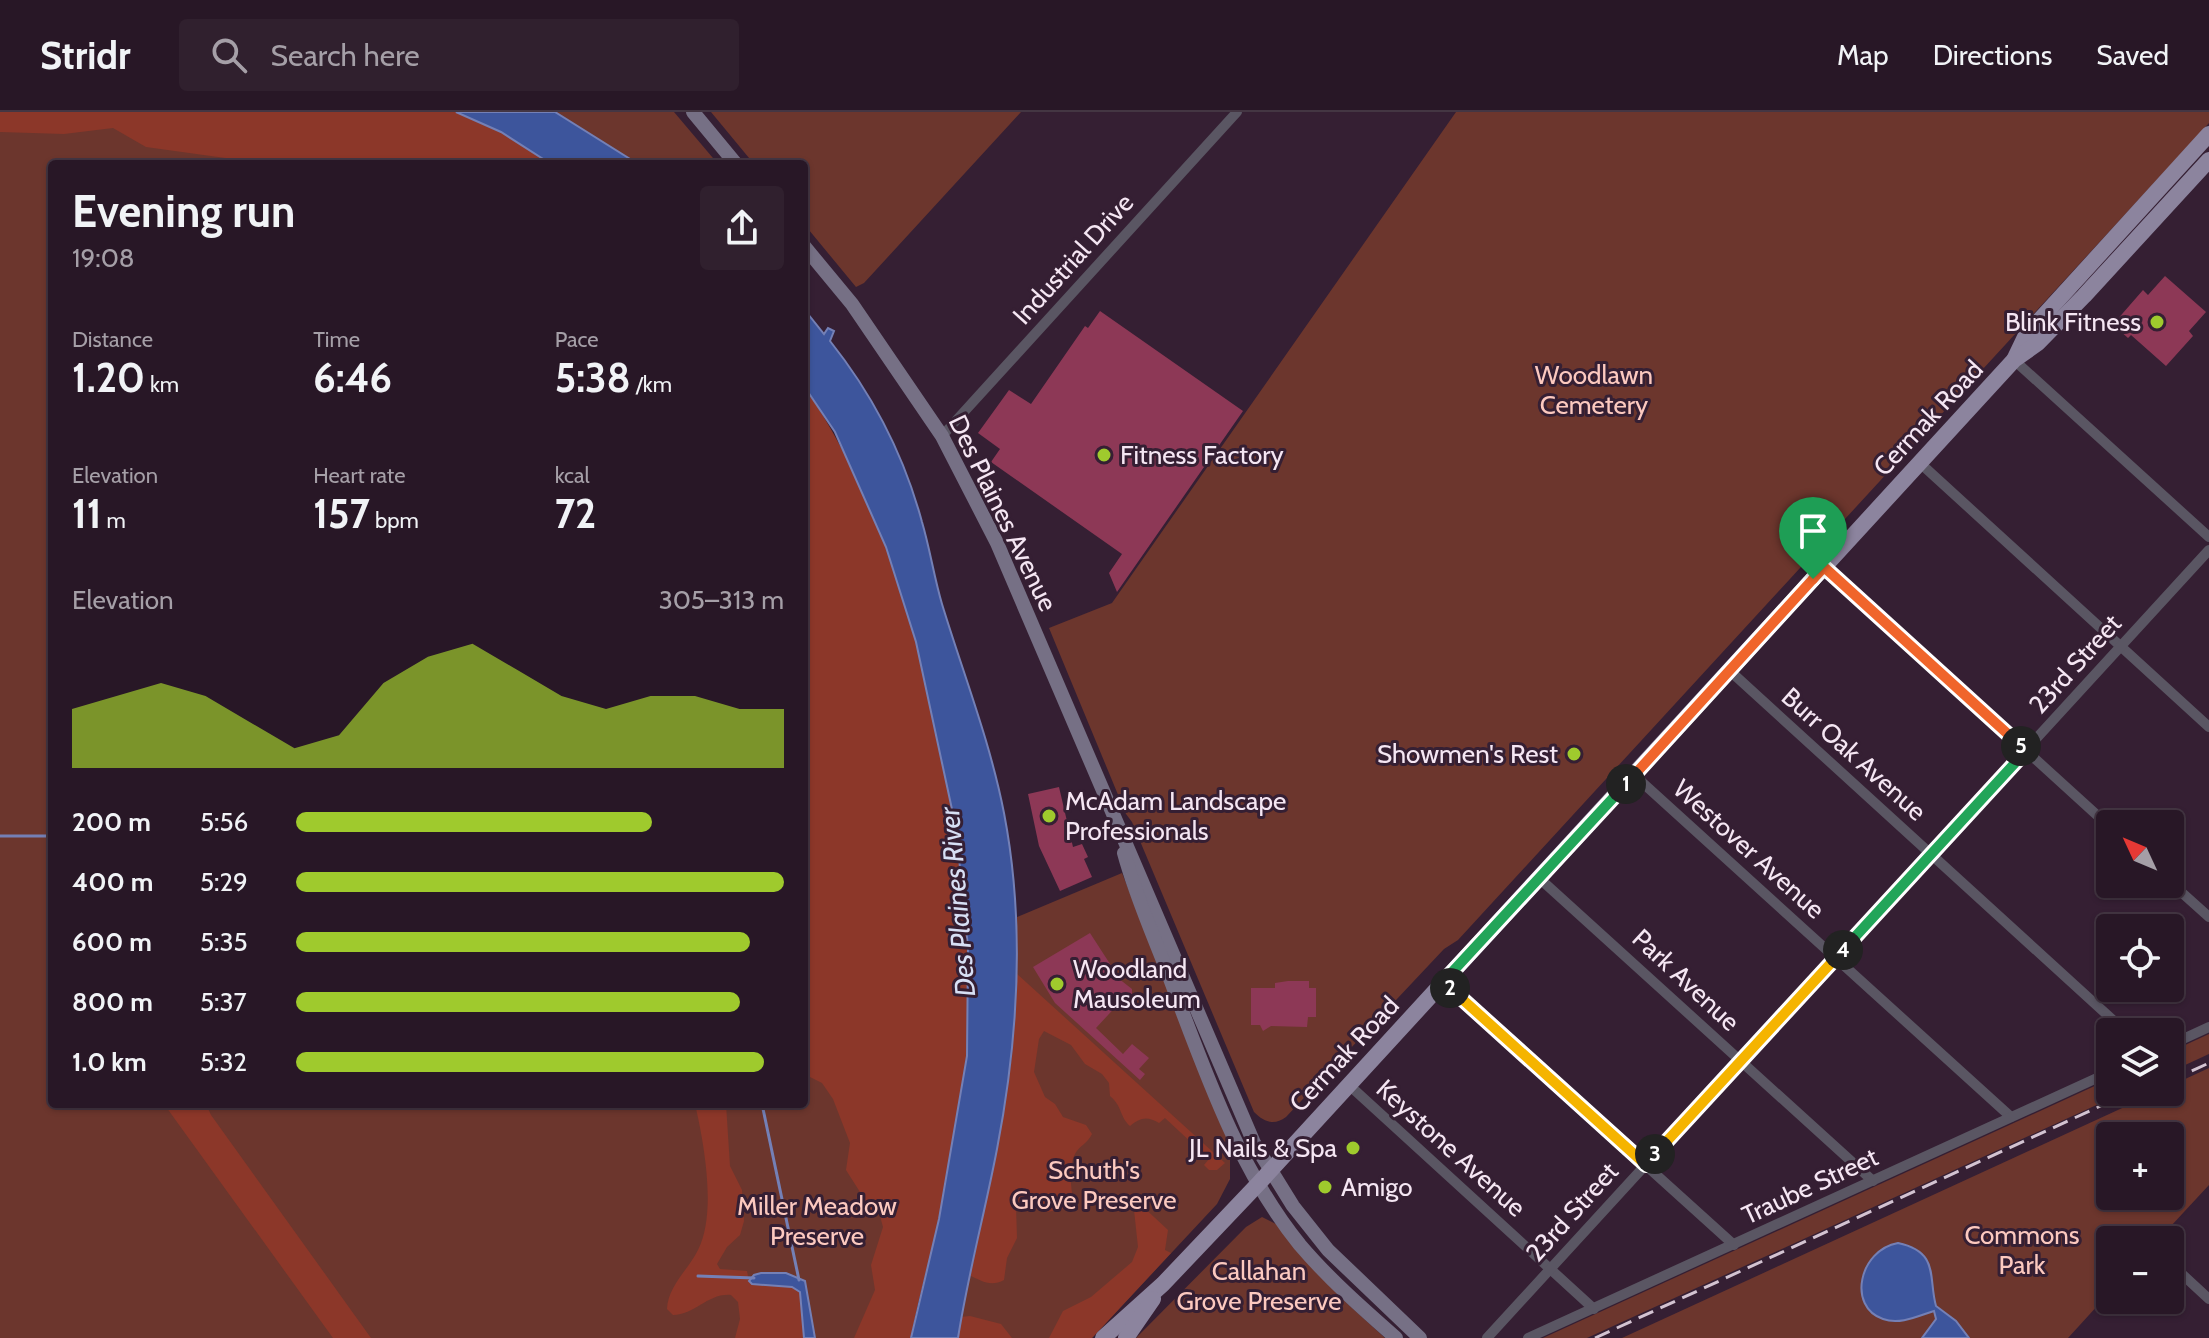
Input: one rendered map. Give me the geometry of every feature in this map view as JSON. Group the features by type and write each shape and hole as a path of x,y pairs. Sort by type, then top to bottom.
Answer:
{"main road":[{"path":"693,112 733,160"},
{"name":"Cermak Road","path":"2014,360 2026,335 2209,134"},
{"name":"Cermak Road","path":"1103,1338 1163,1284 1265,1176 2014,360 2038,343 2084,296 2209,160"},
{"name":"Des Plaines Avenue","path":"808,251 852,304 942,436 1010,570 1116,826 1142,876 1265,1176 1299,1243 1350,1297 1396,1338"},
{"name":"Des Plaines Avenue","path":"1265,1176 1328,1250 1420,1338"},
{"name":"Cermak Road","path":"1126,1338 1163,1284"}],"street":[{"name":"Industrial Drive","path":"942,436 1237,112"},
{"path":"2014,360 2209,537"},
{"path":"1920,463 2209,727"},
{"name":"23rd Street","path":"1487,1338 2209,550"},
{"path":"1824,567 2096,814"},
{"name":"Burr Oak Avenue","path":"1729,670 2111,1018"},
{"name":"Westover Avenue","path":"1634,775 2011,1117"},
{"name":"Park Avenue","path":"1539,878 1873,1181"},
{"path":"2184,895 2209,917"},
{"path":"1443,982 1734,1245"},
{"path":"2184,1039 2209,1027"},
{"name":"Traube Street","path":"1528,1338 2096,1078"},
{"name":"Keystone Avenue","path":"1349,1085 1594,1309"},
{"path":"2184,1276 2209,1299"}],"green space":[{"name":"Miller Meadow Preserve","path":"0,112 456,112 544,160 48,160 48,1108 808,1108 808,398 956,828 968,947 911,1338 0,1338"},
{"path":"555,112 674,112 715,160 632,160"},
{"path":"711,112 1021,112 864,283 856,287 808,229 808,160 751,160"},
{"name":"Woodlawn Cemetery","path":"1456,112 2209,112 2209,123 1458,940 1444,949 1286,1117 1269,1122 1254,1112 1049,628 1112,603"},
{"name":"Schuth's Grove Preserve","path":"1122,873 1230,1145 1230,1179 1217,1204 1092,1338 958,1338 997,1151 1010,1064 1015,918"},
{"path":"2209,1034 2209,1054 2184,1066 2184,1046"},
{"name":"Commons Park","path":"2209,1068 2209,1185 2171,1226 2096,1226 2096,1307 2068,1338 1622,1338 2127,1106 2184,1106 2184,1080"},
{"path":"2096,1085 2096,1105 1587,1338 1543,1338"},
{"name":"Callahan Grove Preserve","path":"1262,1217 1276,1224 1339,1296 1385,1338 1136,1338 1246,1227"}],"shaded area":[{"path":"0,112 456,112 501,132 545,160 240,160 146,147 113,128 64,134 0,132"},
{"path":"808,393 838,442 867,501 914,628 945,760 963,890 969,996 966,1059 947,1180 911,1338 854,1338 875,1290 871,1265 883,1227 880,1216 860,1202 860,1192 846,1170 850,1143 833,1099 822,1083 808,1076"},
{"path":"1016,973 1225,1163 1217,1170 1209,1170 1204,1165 1209,1159 1165,1118 1159,1123 1148,1118 1141,1119 1130,1126 1110,1096 1109,1083 1102,1074 1085,1064 1071,1045 1044,1031 1039,1039 1034,1072 1045,1097 1055,1104 1063,1117 1086,1125 1092,1134 1077,1151 1071,1165 1073,1200 1062,1209 1047,1212 1024,1200 1016,1206 1017,1238 1007,1258 1004,1280 990,1283 969,1275 997,1148 1012,1057"},
{"path":"167,1108 208,1108 371,1338 333,1338"},
{"path":"696,1108 726,1108 730,1166 742,1190 744,1221 740,1235 727,1247 717,1264 720,1269 747,1271 749,1281 796,1288 800,1292 804,1338 735,1338 740,1319 738,1302 731,1295 715,1297 681,1314 673,1315 667,1309 675,1285 704,1235 708,1198"},
{"path":"1140,1204 1168,1230 1165,1250 1171,1253 1092,1338 1049,1338 1063,1311 1091,1297 1132,1262 1138,1247 1134,1210"},
{"path":"970,1316 1001,1324 1012,1338 958,1338 961,1317"}],"water":[{"path":"456,112 555,112 632,160 545,160 501,132"},
{"path":"808,314 824,334 828,328 834,331 830,341 873,404 906,473 925,532 942,604 991,760 1011,854 1017,938 1010,1066 997,1149 958,1338 911,1338 939,1219 967,1056 968,947 956,828 916,642 886,547 835,432 808,392"},
{"path":"1898,1243 1921,1253 1930,1267 1936,1306 1956,1321 1969,1338 1922,1338 1936,1319 1934,1311 1896,1321 1872,1313 1865,1303 1862,1279 1874,1256"},
{"path":"761,1273 786,1273 805,1281 815,1338 804,1338 800,1292 792,1287 752,1284 749,1281"}],"building":[{"name":"Blink Fitness","path":"2165,276 2206,312 2189,331 2193,336 2166,366 2131,335 2128,338 2119,330 2116,321 2143,290 2148,295"},
{"name":"Fitness Factory","path":"1100,311 1243,411 1117,592 1109,573 1122,554 991,462 1000,449 978,433 1009,390 1031,404 1085,326 1088,328"},
{"name":"McAdam Landscape Professionals","path":"1059,787 1073,847 1082,844 1088,857 1084,859 1092,877 1060,891 1039,846 1028,794"},
{"name":"Woodland Mausoleum","path":"1090,933 1112,967 1109,971 1132,989 1132,996 1118,999 1121,1001 1096,1028 1123,1054 1132,1044 1149,1058 1139,1069 1145,1074 1140,1080 1055,1003 1033,967"},
{"path":"1309,981 1309,988 1316,988 1316,1017 1308,1017 1307,1027 1271,1026 1263,1031 1260,1025 1251,1025 1251,988 1275,988 1275,983"}],"waterway":[{"path":"0,836 48,836"},
{"path":"763,1108 799,1280"},
{"path":"698,1276 754,1278"}],"railway":[{"path":"2184,1075 2209,1063"},
{"path":"1595,1338 2100,1106"}],"place":[{"name":"Blink Fitness","path":"2157,322"},
{"name":"Fitness Factory","path":"1104,455"},
{"name":"Showmen's Rest","path":"1574,754"},
{"name":"McAdam Landscape Professionals","path":"1049,816"},
{"name":"Woodland Mausoleum","path":"1057,984"},
{"name":"JL Nails & Spa","path":"1353,1148"},
{"name":"Amigo","path":"1325,1187"}],"route":[{"path":"1824,567 2026,751 1646,1165 1443,982 1813,579 1824,567"}],"water label":[{"name":"Des Plaines River","path":"957,902"}]}
